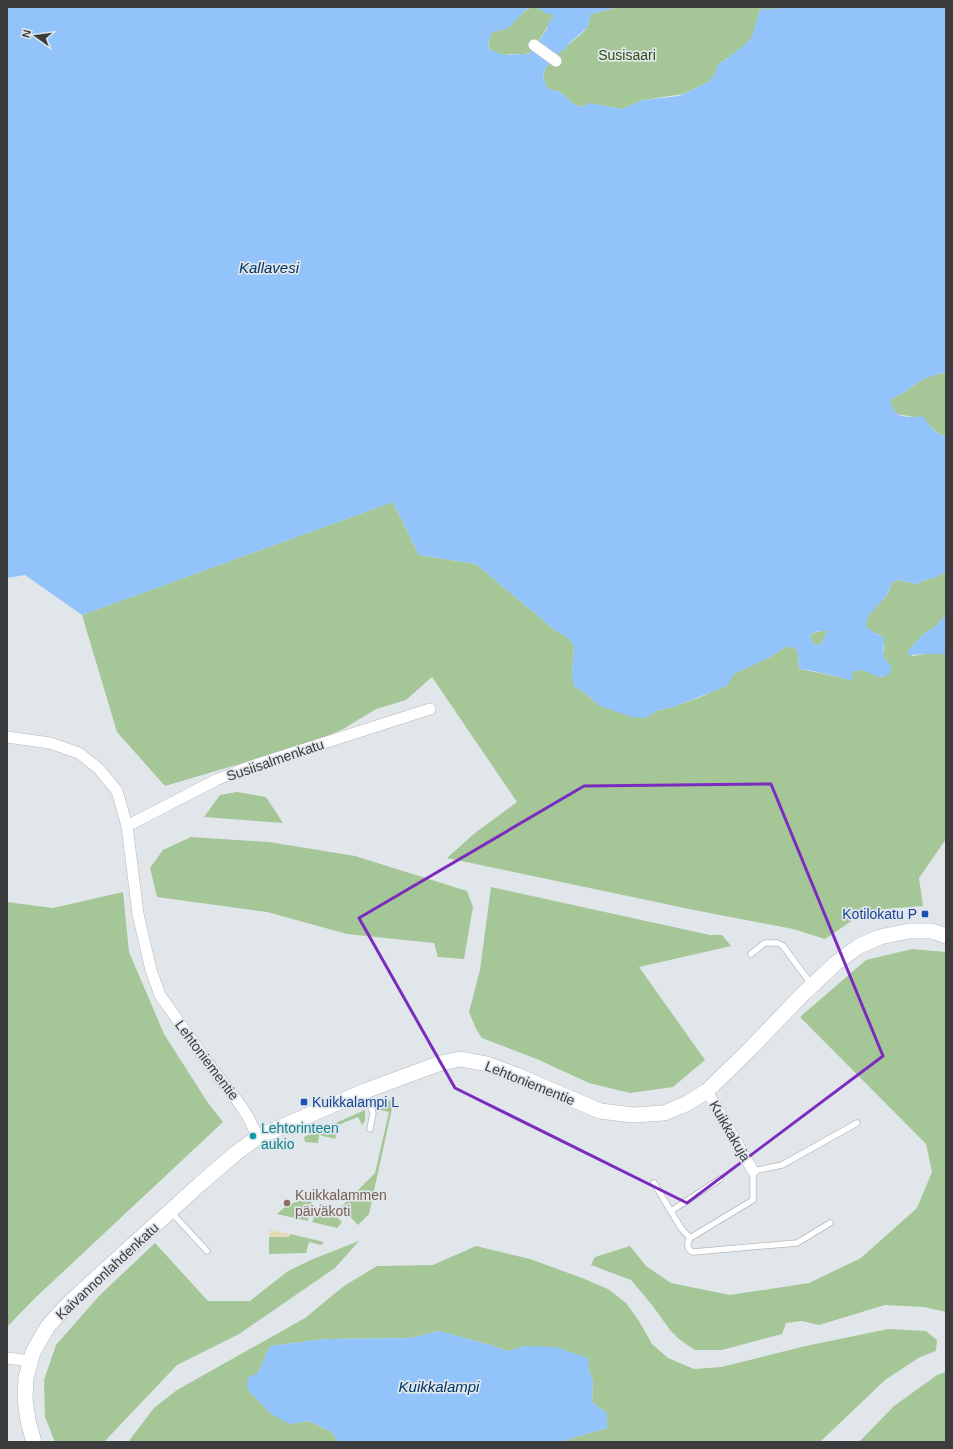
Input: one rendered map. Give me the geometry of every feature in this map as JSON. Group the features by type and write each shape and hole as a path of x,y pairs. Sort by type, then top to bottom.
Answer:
{"street":[{"path":"534,46 556,60"},
{"name":"Susiisalmenkatu","path":"126,826 216,780 249,767 430,709"},
{"name":"Lehtoniementie","path":"7,737 50,743 79,753 99,769 117,790 126,826 138,914 151,970 160,995 208,1063 239,1103 258,1137 428,1067 461,1059 487,1064 600,1111 634,1115 664,1113 686,1104 707,1091 801,996 836,964 859,946 880,937 909,931 932,931 946,936"},
{"name":"Kuikkakuja","path":"707,1091 753,1171"},
{"name":"Kaivannonlahdenkatu","path":"34,1442 28,1421 25,1399 26,1378 33,1352 48,1326 70,1302 236,1153 258,1137"},
{"path":"7,1358 31,1361"}],"lane":[{"path":"751,954 765,943 778,943 783,946 813,986"},
{"path":"365,1092 373,1113 370,1129"},
{"path":"830,1223 797,1243 693,1252 688,1247 687,1243 690,1238 753,1200 753,1171 782,1165 857,1123"},
{"path":"671,1211 720,1179"},
{"path":"654,1182 681,1228 690,1238"},
{"path":"171,1212 207,1251"}],"highlighted area":[{"path":"771,784 883,1056 687,1203 455,1088 359,918 584,786"}],"green space":[{"path":"533,7 555,15 532,51 524,54 500,55 492,51 489,41 492,32 504,29 526,10"},
{"name":"Susisaari","path":"619,7 781,7 776,9 760,10 751,39 734,54 721,62 714,76 707,83 683,94 643,100 622,109 590,103 583,107 578,106 572,103 560,92 548,89 544,80 544,72 549,63 587,28 591,14"},
{"path":"946,372 946,436 938,433 919,417 901,415 894,411 890,401 892,399 924,379"},
{"path":"393,502 419,555 476,564 556,631 567,637 574,646 572,676 581,690 600,706 645,718 656,711 676,706 706,695 734,674 770,657 787,646 796,649 800,669 844,678 851,681 852,673 857,670 864,670 875,676 883,677 888,663 883,656 884,645 880,635 869,630 866,626 868,616 885,598 894,581 899,580 916,584 937,577 946,572 946,614 934,628 927,631 909,649 912,656 946,654 946,839 919,878 923,906 885,909 853,920 825,939 793,929 694,910 447,858 475,833 517,802 432,677 406,700 376,709 343,729 325,737 165,786 117,732 82,615"},
{"path":"829,630 821,644 813,644 810,637 813,633"},
{"path":"237,792 266,797 283,823 204,817 220,795"},
{"path":"191,837 269,842 355,856 467,891 473,907 464,959 438,957 434,943 347,934 267,912 157,897 150,868 163,850"},
{"path":"491,887 710,935 722,935 731,946 639,967 705,1060 673,1087 630,1093 589,1083 539,1060 482,1038 476,1029 469,1012 480,970"},
{"path":"123,892 129,952 164,1034 208,1103 223,1122 33,1300 7,1327 7,902 53,908"},
{"path":"912,949 946,952 946,1312 924,1307 885,1305 819,1325 802,1321 786,1323 782,1334 722,1350 695,1350 680,1340 670,1330 631,1280 591,1265 595,1257 630,1246 646,1266 671,1283 730,1295 809,1283 861,1258 917,1208 932,1172 926,1144 800,1017 866,960"},
{"path":"394,1099 369,1214 358,1225 341,1207 375,1173 389,1112 380,1110 378,1105"},
{"path":"365,1110 365,1121 362,1125 358,1117 333,1127 336,1136 335,1139 319,1135 318,1143 305,1142 304,1137"},
{"path":"305,1200 312,1201 308,1221 277,1214 290,1204"},
{"path":"320,1204 325,1206 342,1222 337,1228 312,1222"},
{"path":"290,1234 324,1242 321,1245 309,1242 306,1253 269,1254 269,1237 289,1237"},
{"path":"359,1241 335,1268 239,1334 177,1365 104,1442 55,1442 45,1417 44,1380 56,1345 99,1296 155,1243 208,1301 250,1301 288,1271 313,1259"},
{"path":"476,1246 530,1259 608,1289 626,1303 639,1321 652,1344 668,1358 694,1369 721,1367 806,1346 888,1329 926,1331 937,1340 936,1351 920,1357 885,1380 820,1442 559,1442 607,1428 607,1413 592,1402 593,1382 587,1358 525,1346 508,1351 439,1331 411,1338 325,1339 270,1346 258,1373 290,1424 309,1421 332,1432 339,1442 128,1442 154,1408 177,1390 305,1318 344,1286 377,1266 433,1265"},
{"path":"946,1372 946,1442 859,1442 894,1406 937,1375"}],"sand":[{"path":"270,1230 290,1234 289,1237 269,1237"}],"water":[{"name":"Kallavesi","path":"7,7 533,7 526,10 508,28 492,32 488,43 489,48 492,51 505,55 528,54 532,51 547,29 548,24 554,15 545,13 539,8 535,7 619,7 591,14 588,27 569,43 566,48 556,55 544,71 543,77 548,89 560,92 570,102 583,107 590,103 622,109 643,100 679,96 707,83 714,76 718,65 721,62 749,41 760,10 776,9 781,7 946,7 946,372 924,379 890,401 895,412 899,415 907,417 924,417 933,429 946,436 946,572 937,577 916,584 899,580 894,581 887,595 869,615 866,623 867,628 884,638 883,655 891,667 891,671 888,675 875,676 860,670 852,673 853,679 851,681 832,675 800,669 796,649 787,646 770,657 734,674 727,686 676,706 656,711 646,718 632,717 600,706 581,690 575,688 572,676 574,646 567,637 556,631 476,564 419,555 393,502 82,615 25,575 7,578","holes":["828,631 821,644 813,644 810,637 811,635 815,632"]},
{"path":"946,614 946,654 907,655 909,649 927,631 934,628"},
{"name":"Kuikkalampi","path":"439,1331 508,1351 525,1346 555,1347 588,1358 589,1370 593,1382 592,1402 607,1413 607,1428 559,1442 339,1442 332,1432 309,1421 290,1424 271,1414 247,1389 248,1377 258,1373 270,1346 325,1339 411,1338"}],"place":[{"name":"Kotilokatu P","path":"925,914"},
{"name":"Kuikkalampi L","path":"304,1102"},
{"name":"Lehtorinteen aukio","path":"253,1136"},
{"name":"Kuikkalammen päiväkoti","path":"287,1203"}]}
